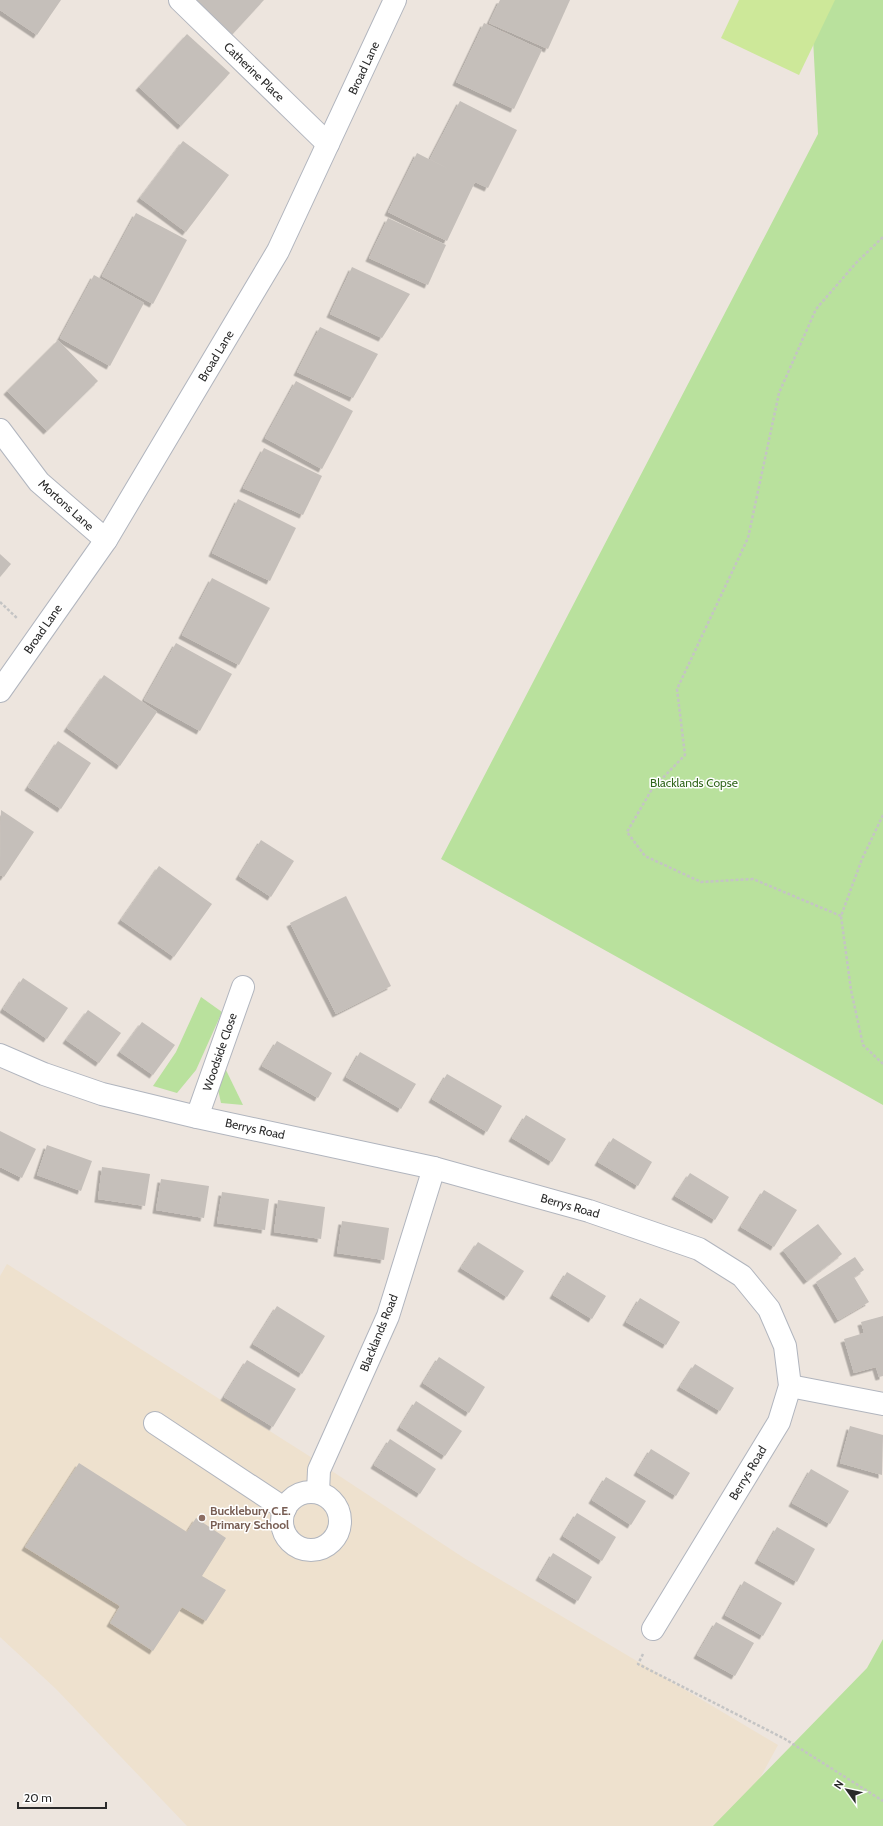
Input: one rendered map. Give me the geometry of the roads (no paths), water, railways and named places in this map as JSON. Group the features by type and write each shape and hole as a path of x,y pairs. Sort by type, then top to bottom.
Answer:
{"street":[{"name":"Catherine Place","path":"180,0 328,144"},
{"name":"Broad Lane","path":"0,691 106,540 278,251 395,0"},
{"name":"Mortons Lane","path":"0,430 39,482 106,540"},
{"name":"Woodside Close","path":"197,1117 243,987"},
{"name":"Berrys Road","path":"0,1055 44,1074 102,1094 197,1117 434,1168 588,1211 699,1249 742,1276 768,1309 785,1346 790,1386 779,1422 653,1629"},
{"name":"Blacklands Road","path":"318,1492 319,1470 388,1316 434,1168"},
{"path":"790,1386 883,1404"},
{"path":"155,1423 284,1509"},
{"path":"308,1491 318,1492 326,1495 334,1501 339,1509 341,1518 340,1527 337,1536 323,1548 314,1550 303,1549 294,1545 287,1538 283,1528 282,1518 284,1509 290,1500 298,1494 308,1491"}],"place":[{"name":"Bucklebury C.E. Primary School","path":"202,1518"}],"park label":[{"name":"Blacklands Copse","path":"694,783"}]}
